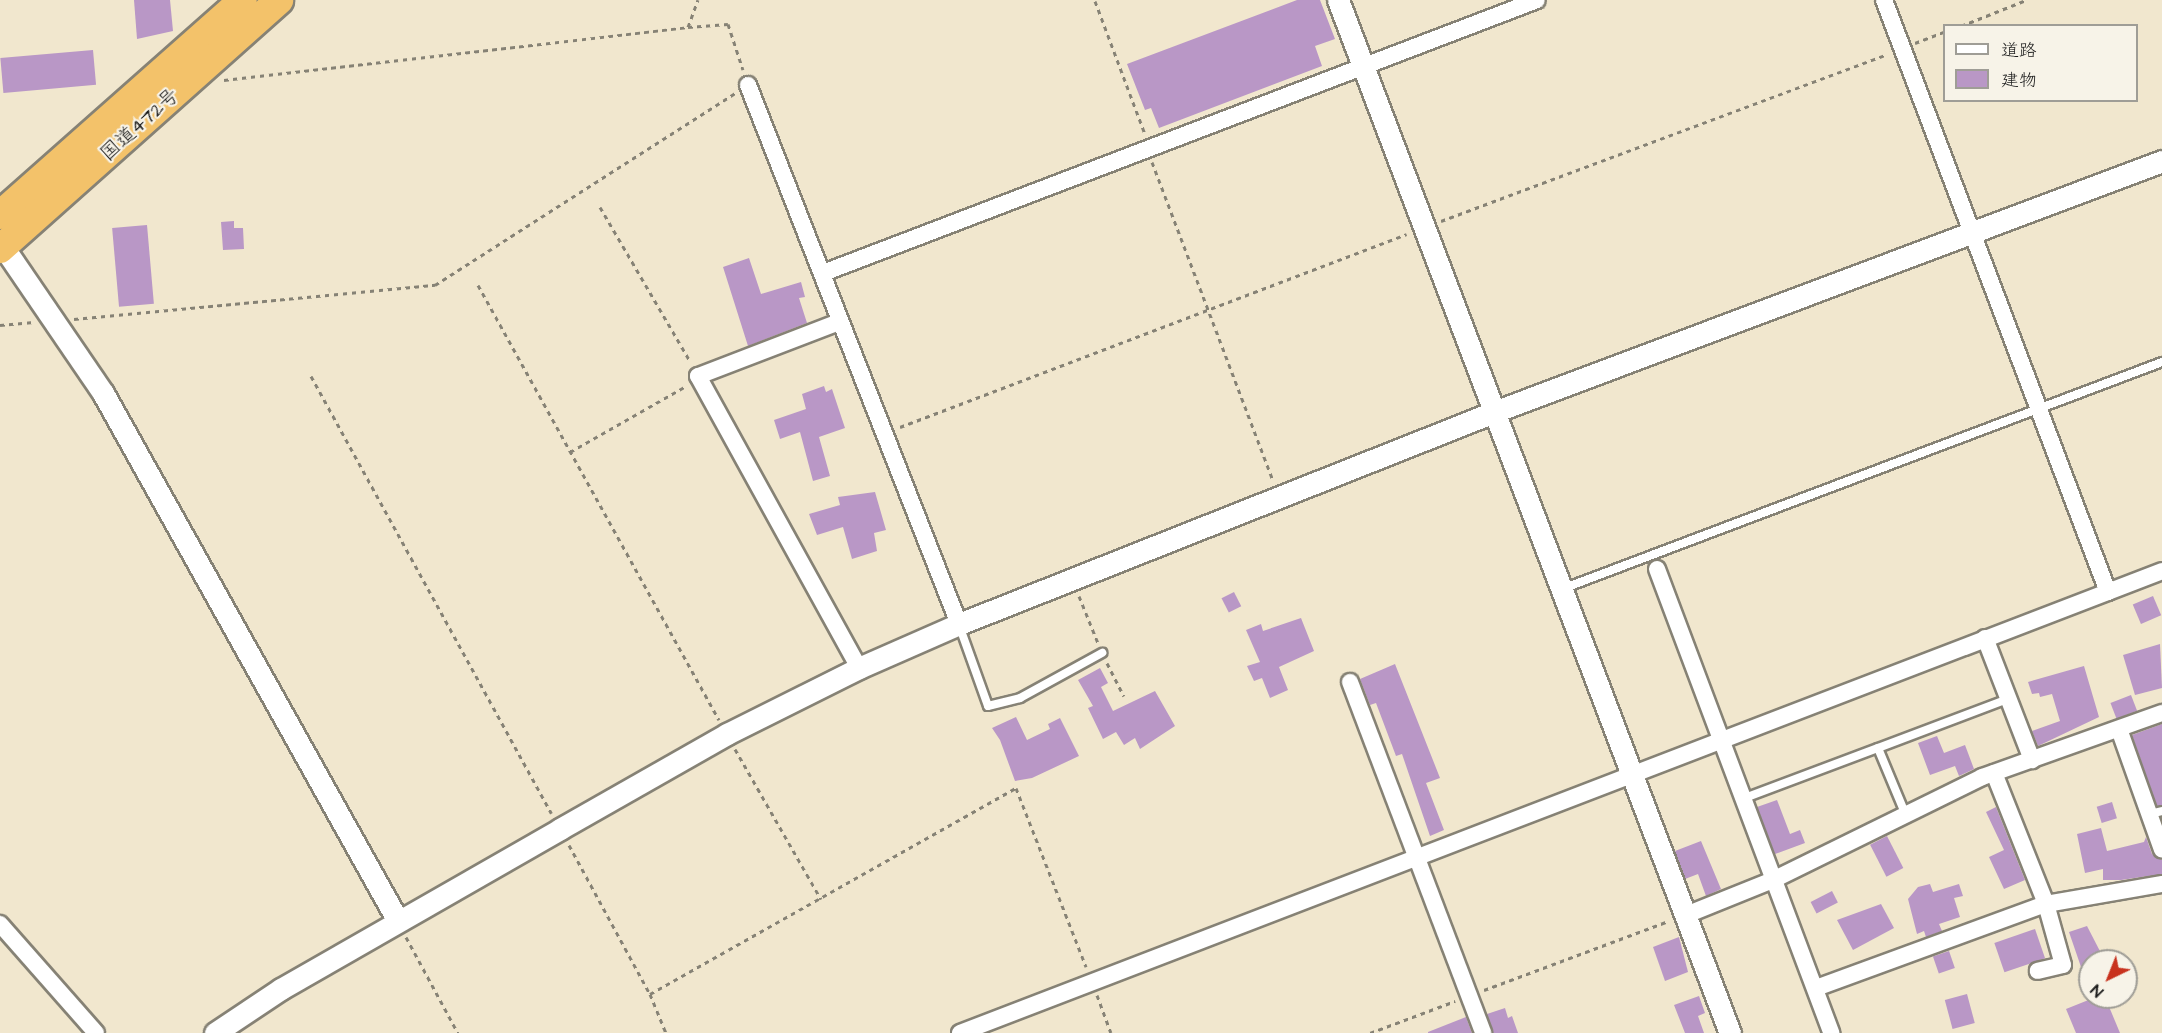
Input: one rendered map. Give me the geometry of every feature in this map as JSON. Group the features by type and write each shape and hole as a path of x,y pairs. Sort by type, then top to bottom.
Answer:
{"highway":[{"name":"国道472号","path":"0,215 243,0"},
{"name":"国道472号","path":"1,246 279,0"}],"street":[{"path":"1338,0 1730,1033"},
{"path":"823,273 1537,0"},
{"path":"1884,0 2108,592"},
{"path":"748,85 959,624"},
{"path":"215,1033 398,921 560,829 727,735 860,668 959,624 1494,412 2162,161"},
{"path":"1,246 115,414 398,921"},
{"path":"839,322 699,377 860,668"},
{"path":"1657,569 1831,1033"},
{"path":"960,1033 1415,856 1631,777 2162,571"},
{"path":"1985,638 2032,760"},
{"path":"1350,682 1482,1033"},
{"path":"1686,915 1773,880 1905,813 1994,773 2162,713"},
{"path":"2119,729 2143,804 2156,812 2162,850"},
{"path":"1994,773 2046,904 2063,965 2037,971"},
{"path":"1816,988 2046,904 2162,884"},
{"path":"0,924 96,1033"}],"lane":[{"path":"1562,589 2162,362"},
{"path":"959,624 988,706 1020,698 1102,653"},
{"path":"1742,799 2008,699"},
{"path":"1878,748 1905,813"}],"path":[{"path":"688,27 698,0"},
{"path":"1965,24 2026,0"},
{"path":"1095,1 1279,497"},
{"path":"0,325 435,285 748,85 728,24 186,84"},
{"path":"570,452 699,377 600,207"},
{"path":"478,285 727,735 821,898"},
{"path":"311,376 650,994 666,1033"},
{"path":"1072,579 1102,653 1124,696"},
{"path":"650,994 1016,788 1111,1033"},
{"path":"1370,1033 1686,915"},
{"path":"398,921 458,1033"}],"building":[{"path":"134,0 170,0 173,31 137,39"},
{"path":"1297,0 1320,0 1335,39 1315,46 1322,66 1159,128 1151,108 1145,110 1127,64"},
{"path":"93,50 96,85 3,93 0,58"},
{"path":"234,221 234,228 243,228 244,249 223,250 221,222"},
{"path":"147,225 154,304 119,307 112,228"},
{"path":"749,258 761,294 801,282 805,297 799,298 807,323 748,346 723,267"},
{"path":"824,386 826,392 832,389 845,428 819,437 830,476 813,481 800,432 780,439 774,420 806,409 802,394"},
{"path":"875,492 886,530 874,533 877,551 852,559 843,527 817,535 809,514 840,505 838,497"},
{"path":"1234,592 1241,606 1229,613 1222,598"},
{"path":"2153,596 2161,615 2141,624 2133,605"},
{"path":"1301,618 1314,651 1279,667 1288,690 1270,698 1262,678 1254,681 1247,666 1260,662 1246,630 1261,624 1263,631"},
{"path":"2160,644 2162,688 2135,695 2123,655"},
{"path":"1395,664 1440,778 1426,783 1444,830 1430,836 1402,754 1396,756 1376,703 1370,705 1360,679"},
{"path":"2084,666 2099,717 2038,746 2032,731 2060,721 2052,694 2040,697 2039,693 2032,694 2028,682"},
{"path":"1100,668 1108,683 1101,687 1113,711 1155,691 1175,726 1140,749 1135,738 1124,745 1116,732 1103,739 1088,708 1093,706 1078,680"},
{"path":"2131,695 2137,711 2117,719 2110,703"},
{"path":"1016,717 1027,740 1050,729 1048,724 1060,718 1079,756 1032,778 1015,781 1000,740 992,728"},
{"path":"2162,724 2162,805 2157,806 2132,735"},
{"path":"1937,736 1944,753 1965,745 1974,769 1959,776 1955,766 1930,775 1918,743"},
{"path":"1777,800 1790,834 1800,830 1805,843 1775,854 1757,807"},
{"path":"2112,802 2117,818 2102,823 2097,807"},
{"path":"1996,807 2025,880 2004,889 1989,857 2004,850 1986,812"},
{"path":"2101,828 2107,851 2144,842 2146,837 2152,854 2162,860 2162,874 2121,880 2103,880 2103,869 2085,873 2077,834"},
{"path":"1887,836 1903,868 1886,877 1870,845"},
{"path":"1701,841 1721,889 1706,896 1698,874 1685,879 1675,851"},
{"path":"1930,884 1933,892 1959,884 1963,896 1954,898 1960,917 1939,924 1942,931 1926,937 1924,931 1917,934 1908,899 1918,887"},
{"path":"1832,891 1838,903 1817,913 1811,902"},
{"path":"1881,904 1894,928 1853,950 1837,920"},
{"path":"2087,926 2099,949 2078,949 2078,958 2069,932"},
{"path":"2035,929 2045,958 2004,972 1994,943"},
{"path":"1679,937 1688,972 1665,981 1653,947"},
{"path":"1949,951 1955,968 1939,974 1933,957"},
{"path":"1967,994 1975,1023 1953,1029 1945,1000"},
{"path":"1699,996 1705,1013 1698,1016 1704,1033 1685,1033 1674,1005"},
{"path":"2078,1004 2078,1009 2110,1009 2120,1033 2076,1033 2066,1009"},
{"path":"1505,1008 1508,1018 1512,1016 1518,1033 1493,1033 1487,1014"},
{"path":"1466,1017 1472,1033 1428,1033 1428,1032"}]}
